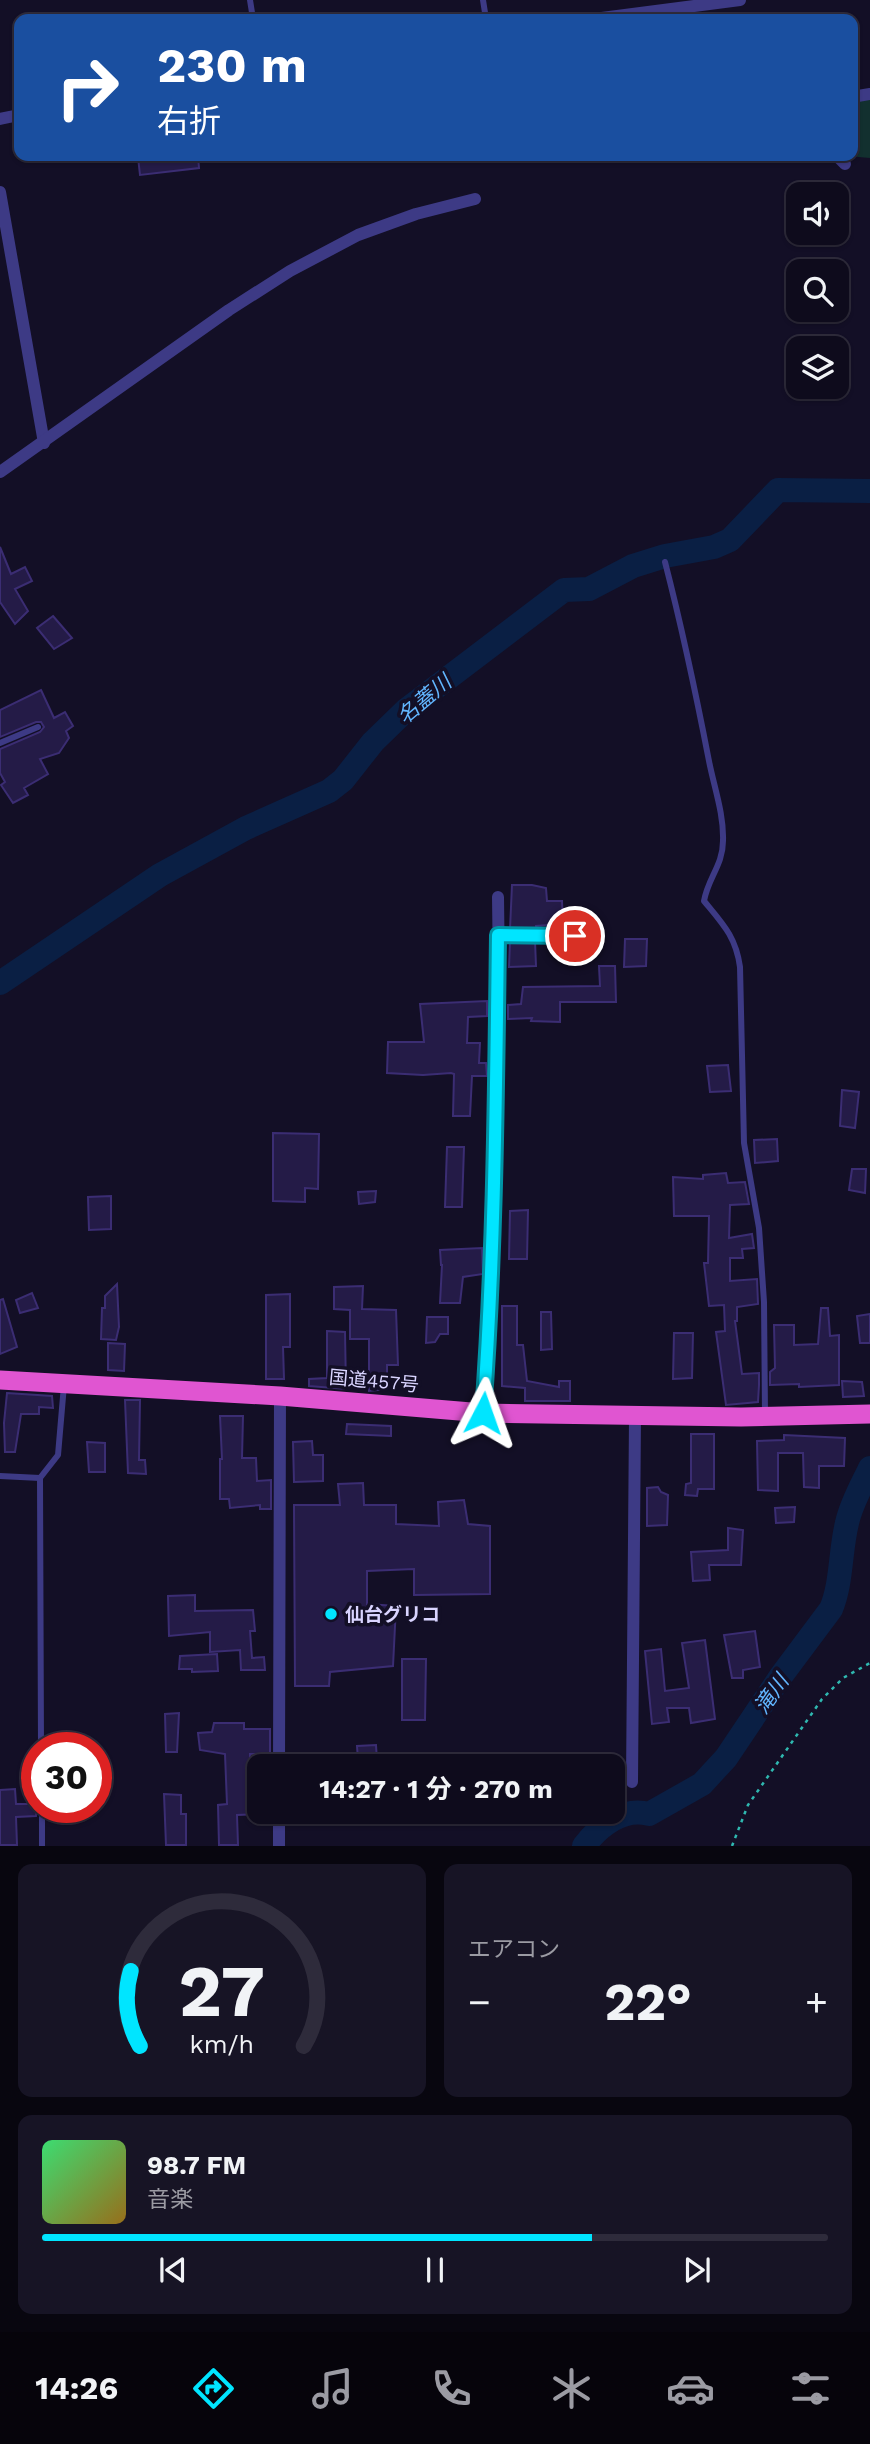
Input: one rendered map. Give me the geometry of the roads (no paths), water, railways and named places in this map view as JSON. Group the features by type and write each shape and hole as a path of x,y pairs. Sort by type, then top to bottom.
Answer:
{"highway":[{"name":"国道457号","path":"0,1380 280,1396 483,1413 635,1417 870,1414"}],"street":[{"path":"632,14 740,0"},
{"path":"0,192 44,443"},
{"path":"0,472 229,310 290,271 358,235 416,214 475,199"},
{"path":"483,1413 491,1312 494,1223 498,897"},
{"path":"279,1754 280,1396"},
{"path":"632,1782 635,1417"},
{"path":"279,1824 279,1846"}],"lane":[{"path":"665,562 690,660 720,813 723,841 721,863 706,887 704,901 728,929 737,947 740,967 743,1132 759,1228 764,1302 765,1417"},
{"path":"0,743 38,727"},
{"path":"498,935 600,936"},
{"path":"41,1732 40,1478 58,1455 64,1383"},
{"path":"0,1476 40,1478"},
{"path":"42,1823 42,1846"}],"waterway":[{"name":"名蓋川","path":"0,983 160,875 246,828 329,791 343,780 373,742 406,710 564,590 589,589 633,566 665,556 714,547 730,540 778,490 870,491"},
{"name":"滝川","path":"584,1846 612,1820 630,1813 649,1814 702,1784 726,1758 781,1676 831,1609 849,1516 870,1468"}],"place":[{"name":"仙台グリコ","path":"331,1614"}]}
